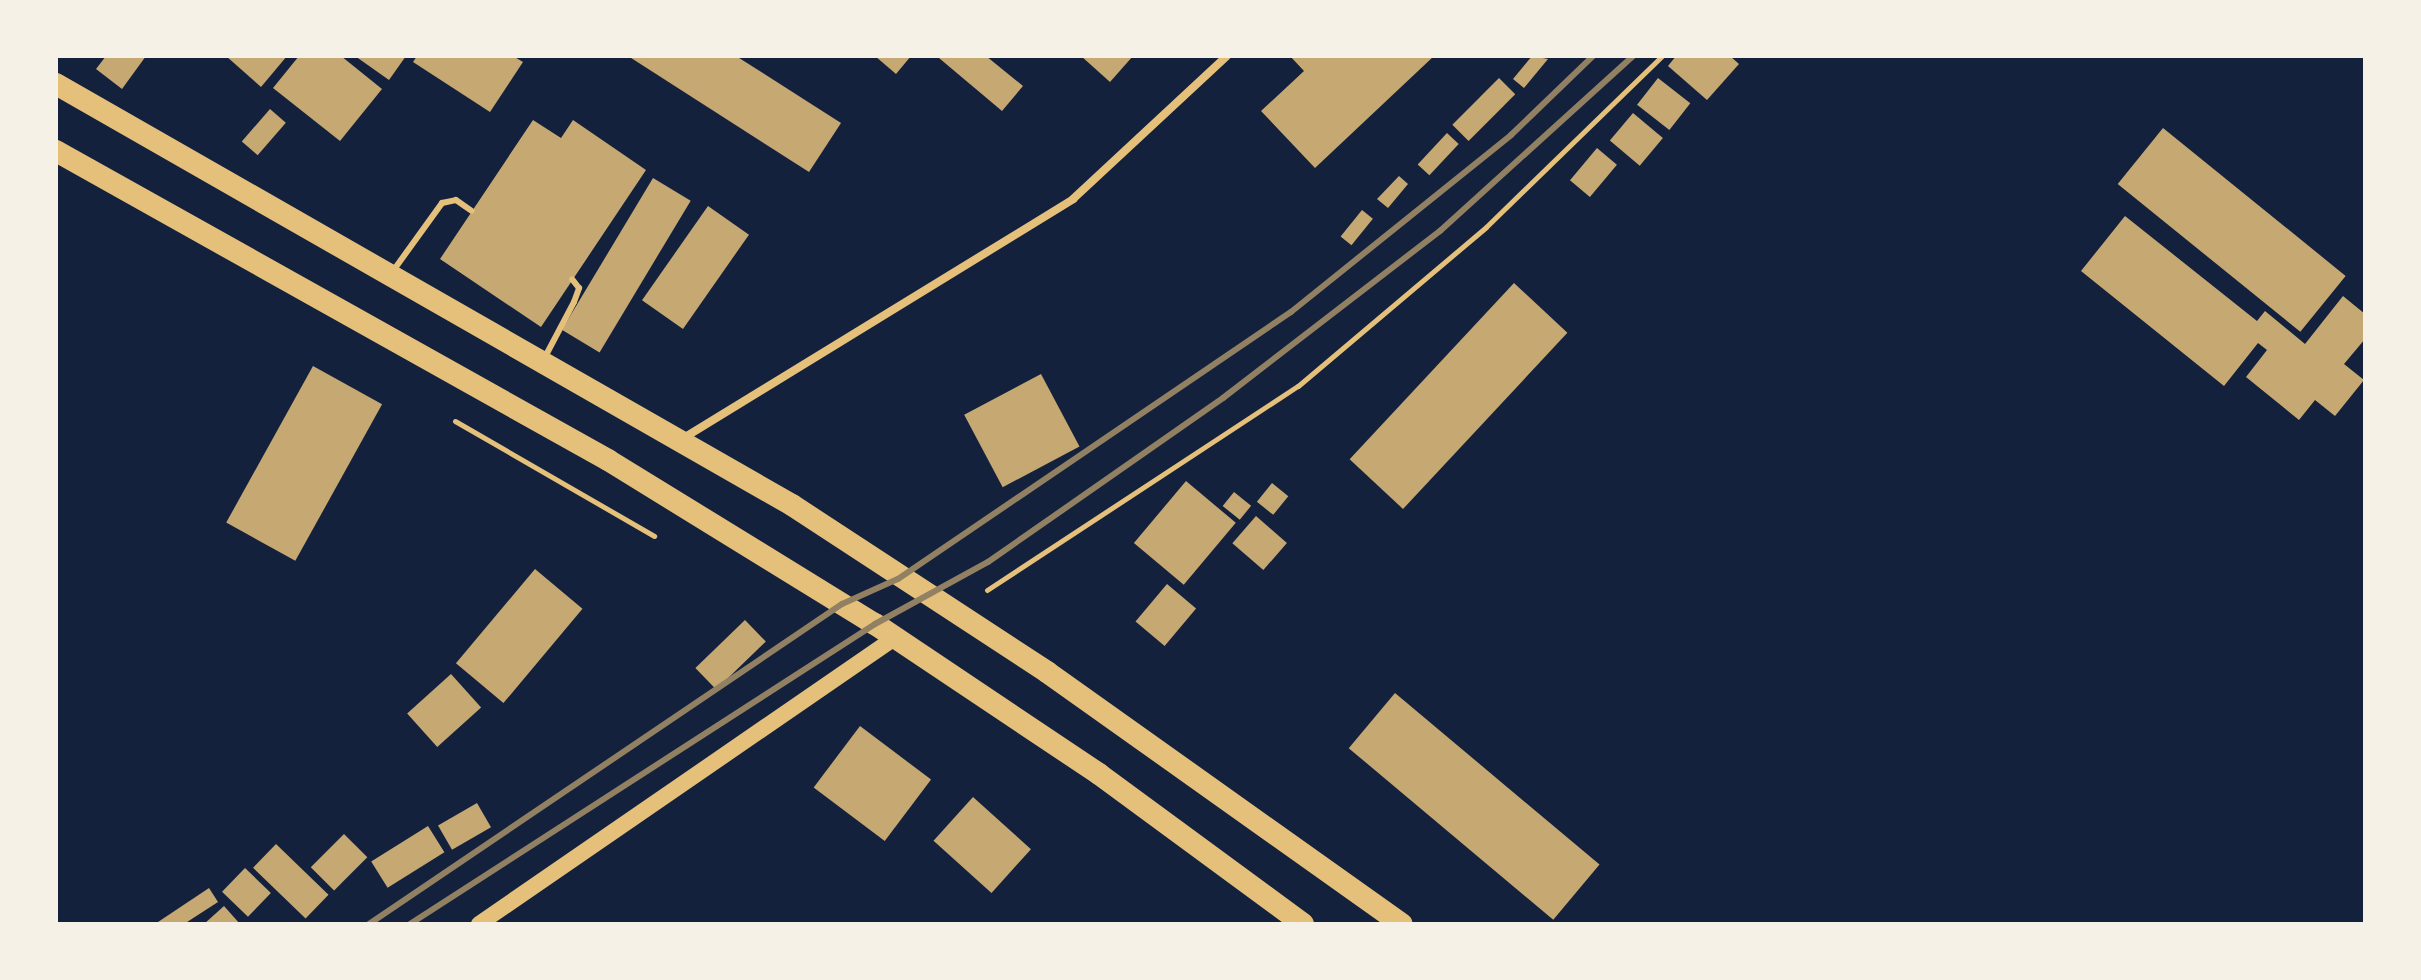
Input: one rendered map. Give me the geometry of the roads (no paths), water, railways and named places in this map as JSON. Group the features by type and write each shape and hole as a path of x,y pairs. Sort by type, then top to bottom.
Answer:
{"highway":[{"path":"56,84 682,440 954,612 1402,924"},
{"path":"56,151 608,460 896,637 1303,924"}],"main road":[{"path":"479,924 896,637"}],"street":[{"path":"682,440 1073,199 1227,56"}],"lane":[{"path":"391,274 442,203 456,200 472,211"},
{"path":"542,363 579,288 572,279"}],"railway":[{"path":"369,924 842,604 898,579 1291,312 1511,135 1593,56"},
{"path":"410,924 875,624 988,562 1223,398 1440,231 1633,56"}]}
